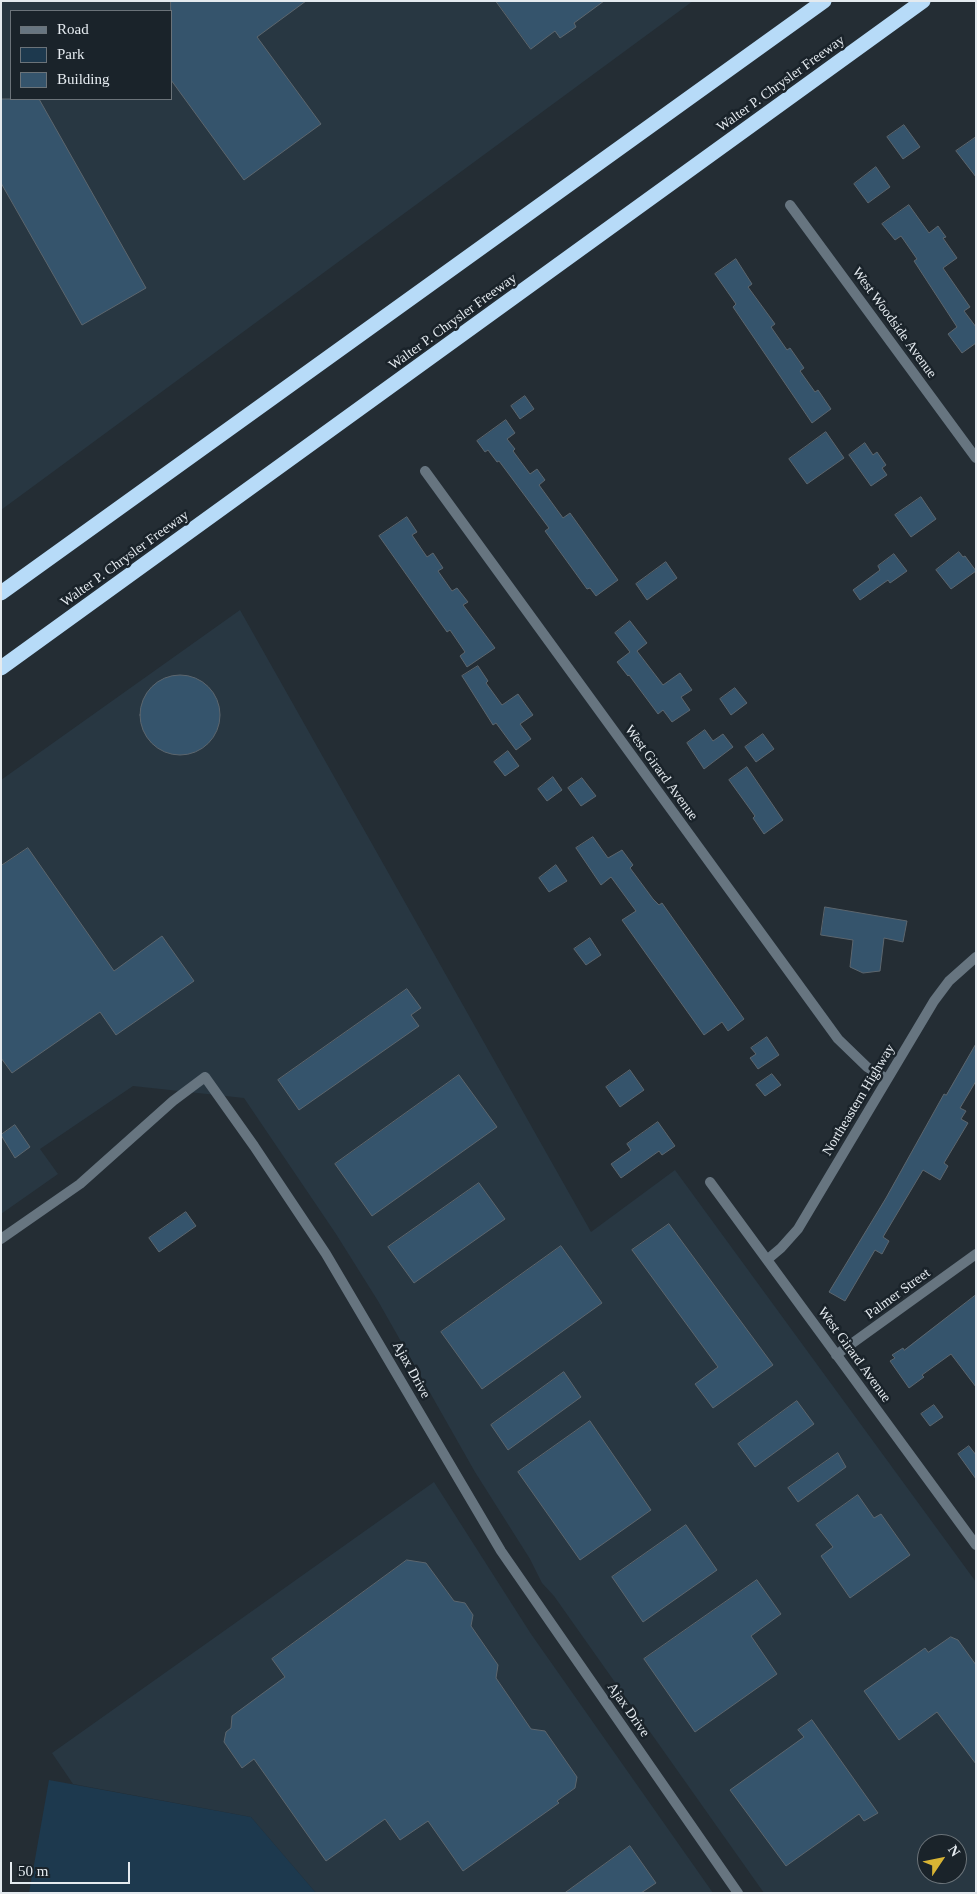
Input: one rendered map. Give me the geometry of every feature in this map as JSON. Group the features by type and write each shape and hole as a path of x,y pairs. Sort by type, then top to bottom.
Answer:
{"highway":[{"path":"1,593 824,1"},
{"name":"Walter P. Chrysler Freeway","path":"1,668 923,1"}],"street":[{"name":"West Woodside Avenue","path":"790,205 976,458"},
{"name":"West Girard Avenue","path":"425,471 838,1039 862,1063 887,1079"},
{"name":"Northeastern Highway","path":"768,1259 798,1229 934,1001 949,981 976,956"},
{"name":"Ajax Drive","path":"1,1239 80,1184 173,1101 205,1077 254,1146 335,1268 501,1551 738,1893"},
{"name":"West Girard Avenue","path":"710,1182 976,1545"},
{"name":"Palmer Street","path":"836,1355 976,1254"}],"shaded area":[{"path":"1,1 693,1 1,510"},
{"path":"240,610 591,1232 675,1170 976,1582 976,1893 764,1893 554,1596 542,1583 530,1559 475,1472 378,1301 336,1234 244,1098 133,1086 40,1149 58,1174 1,1214 1,780"},
{"path":"434,1482 531,1634 713,1893 316,1893 251,1817 73,1784 52,1753"}],"green space":[{"path":"49,1780 251,1817 316,1893 29,1893"}],"building":[{"path":"171,1 306,1 257,37 321,124 244,180 172,81"},
{"path":"496,1 604,1 574,23 576,27 560,38 555,31 531,49"},
{"path":"1,99 40,100 146,288 82,325 1,183"},
{"path":"904,125 920,147 903,159 887,137"},
{"path":"976,137 976,177 956,151"},
{"path":"876,167 890,187 868,203 854,184"},
{"path":"909,205 929,233 938,226 946,237 943,238 957,258 943,268 970,307 964,311 976,327 976,343 962,353 948,334 957,327 914,261 917,259 901,236 895,240 882,224"},
{"path":"736,259 752,284 748,287 775,324 771,327 787,350 790,348 804,368 800,371 815,392 818,390 831,409 812,423 733,307 736,304 715,274"},
{"path":"525,396 534,409 520,419 511,406"},
{"path":"506,420 515,433 507,439 515,449 513,451 530,474 537,469 545,480 539,485 563,518 570,513 618,580 596,596 590,588 587,589 545,531 549,528 499,461 497,462 488,450 485,452 477,441"},
{"path":"826,432 844,458 807,484 789,459"},
{"path":"865,443 873,455 877,452 886,465 882,468 887,475 871,486 849,455"},
{"path":"921,497 936,519 911,537 895,515"},
{"path":"407,517 417,532 412,535 427,557 433,553 443,568 438,571 452,591 457,588 468,602 463,605 495,648 467,667 460,656 465,652 450,630 447,632 379,536"},
{"path":"959,552 963,557 965,556 976,571 951,589 936,570"},
{"path":"894,554 907,571 890,583 888,580 860,600 853,590 880,570 878,566"},
{"path":"666,562 677,578 647,600 636,584"},
{"path":"630,621 647,643 637,651 663,685 680,673 692,690 681,697 690,710 672,722 663,710 658,714 617,662 630,652 615,633"},
{"path":"478,666 488,681 486,683 502,705 518,694 533,715 520,724 531,739 516,750 496,723 493,725 462,676"},
{"path":"180,675 195,678 208,687 217,700 220,715 217,730 208,743 195,752 180,755 165,752 152,743 143,730 140,715 143,700 152,687 165,678"},
{"path":"735,688 747,703 731,715 720,699"},
{"path":"705,730 713,741 723,734 733,747 704,769 687,743"},
{"path":"763,734 774,749 756,762 745,747"},
{"path":"508,751 519,766 505,776 494,762"},
{"path":"747,767 783,820 764,834 753,818 755,816 729,780"},
{"path":"553,777 562,790 547,801 538,789"},
{"path":"582,778 596,796 581,806 568,788"},
{"path":"593,837 608,858 622,850 633,865 630,868 653,899 659,905 662,903 744,1019 728,1031 722,1022 704,1035 622,920 636,911 611,877 601,885 576,848"},
{"path":"28,848 114,971 162,936 194,981 116,1035 100,1012 12,1073 1,1058 1,866"},
{"path":"556,865 567,881 549,892 539,878"},
{"path":"825,907 907,921 903,942 884,938 880,971 863,973 850,967 853,940 821,935"},
{"path":"590,938 601,955 586,965 574,949"},
{"path":"407,989 421,1008 411,1015 419,1026 299,1110 278,1080"},
{"path":"767,1037 779,1055 758,1069 750,1058 756,1054 751,1048"},
{"path":"976,1044 976,1081 960,1108 966,1111 961,1119 968,1123 944,1163 948,1166 940,1180 923,1170 883,1237 889,1241 882,1254 875,1250 845,1301 829,1292 886,1198 944,1094 946,1095"},
{"path":"630,1070 644,1090 620,1107 606,1087"},
{"path":"772,1074 781,1085 765,1096 756,1085"},
{"path":"459,1075 497,1127 372,1216 335,1164"},
{"path":"658,1122 675,1146 662,1155 659,1151 621,1178 611,1164 631,1150 627,1144"},
{"path":"15,1125 30,1147 15,1158 1,1135"},
{"path":"479,1183 505,1219 414,1283 388,1247"},
{"path":"186,1212 196,1226 159,1252 149,1238"},
{"path":"669,1224 773,1365 713,1408 695,1384 718,1367 632,1250"},
{"path":"561,1246 602,1303 482,1389 441,1332"},
{"path":"976,1295 976,1387 951,1354 922,1375 924,1377 909,1388 890,1361 895,1358 892,1355 903,1348 904,1350"},
{"path":"564,1372 581,1397 508,1450 491,1425"},
{"path":"797,1401 814,1424 755,1467 738,1444"},
{"path":"934,1405 943,1417 930,1426 921,1414"},
{"path":"590,1421 651,1510 580,1560 518,1472"},
{"path":"969,1446 976,1455 976,1479 958,1454"},
{"path":"838,1453 846,1467 798,1502 788,1488"},
{"path":"858,1495 874,1518 881,1514 910,1555 850,1598 821,1556 833,1547 816,1525"},
{"path":"686,1525 717,1570 643,1622 612,1577"},
{"path":"407,1560 426,1563 454,1601 465,1603 473,1615 471,1626 498,1665 496,1678 531,1729 545,1731 577,1777 575,1788 557,1801 559,1803 463,1871 428,1821 400,1840 385,1819 326,1861 254,1759 242,1768 224,1742 226,1732 231,1728 232,1716 285,1677 272,1659"},
{"path":"757,1580 781,1614 751,1636 777,1674 695,1732 644,1659"},
{"path":"951,1637 958,1640 976,1665 976,1764 937,1712 899,1740 864,1691 925,1648 928,1652"},
{"path":"812,1720 878,1813 864,1821 859,1814 786,1866 730,1790 804,1737 798,1730"},
{"path":"630,1846 656,1883 641,1893 565,1893"}]}
